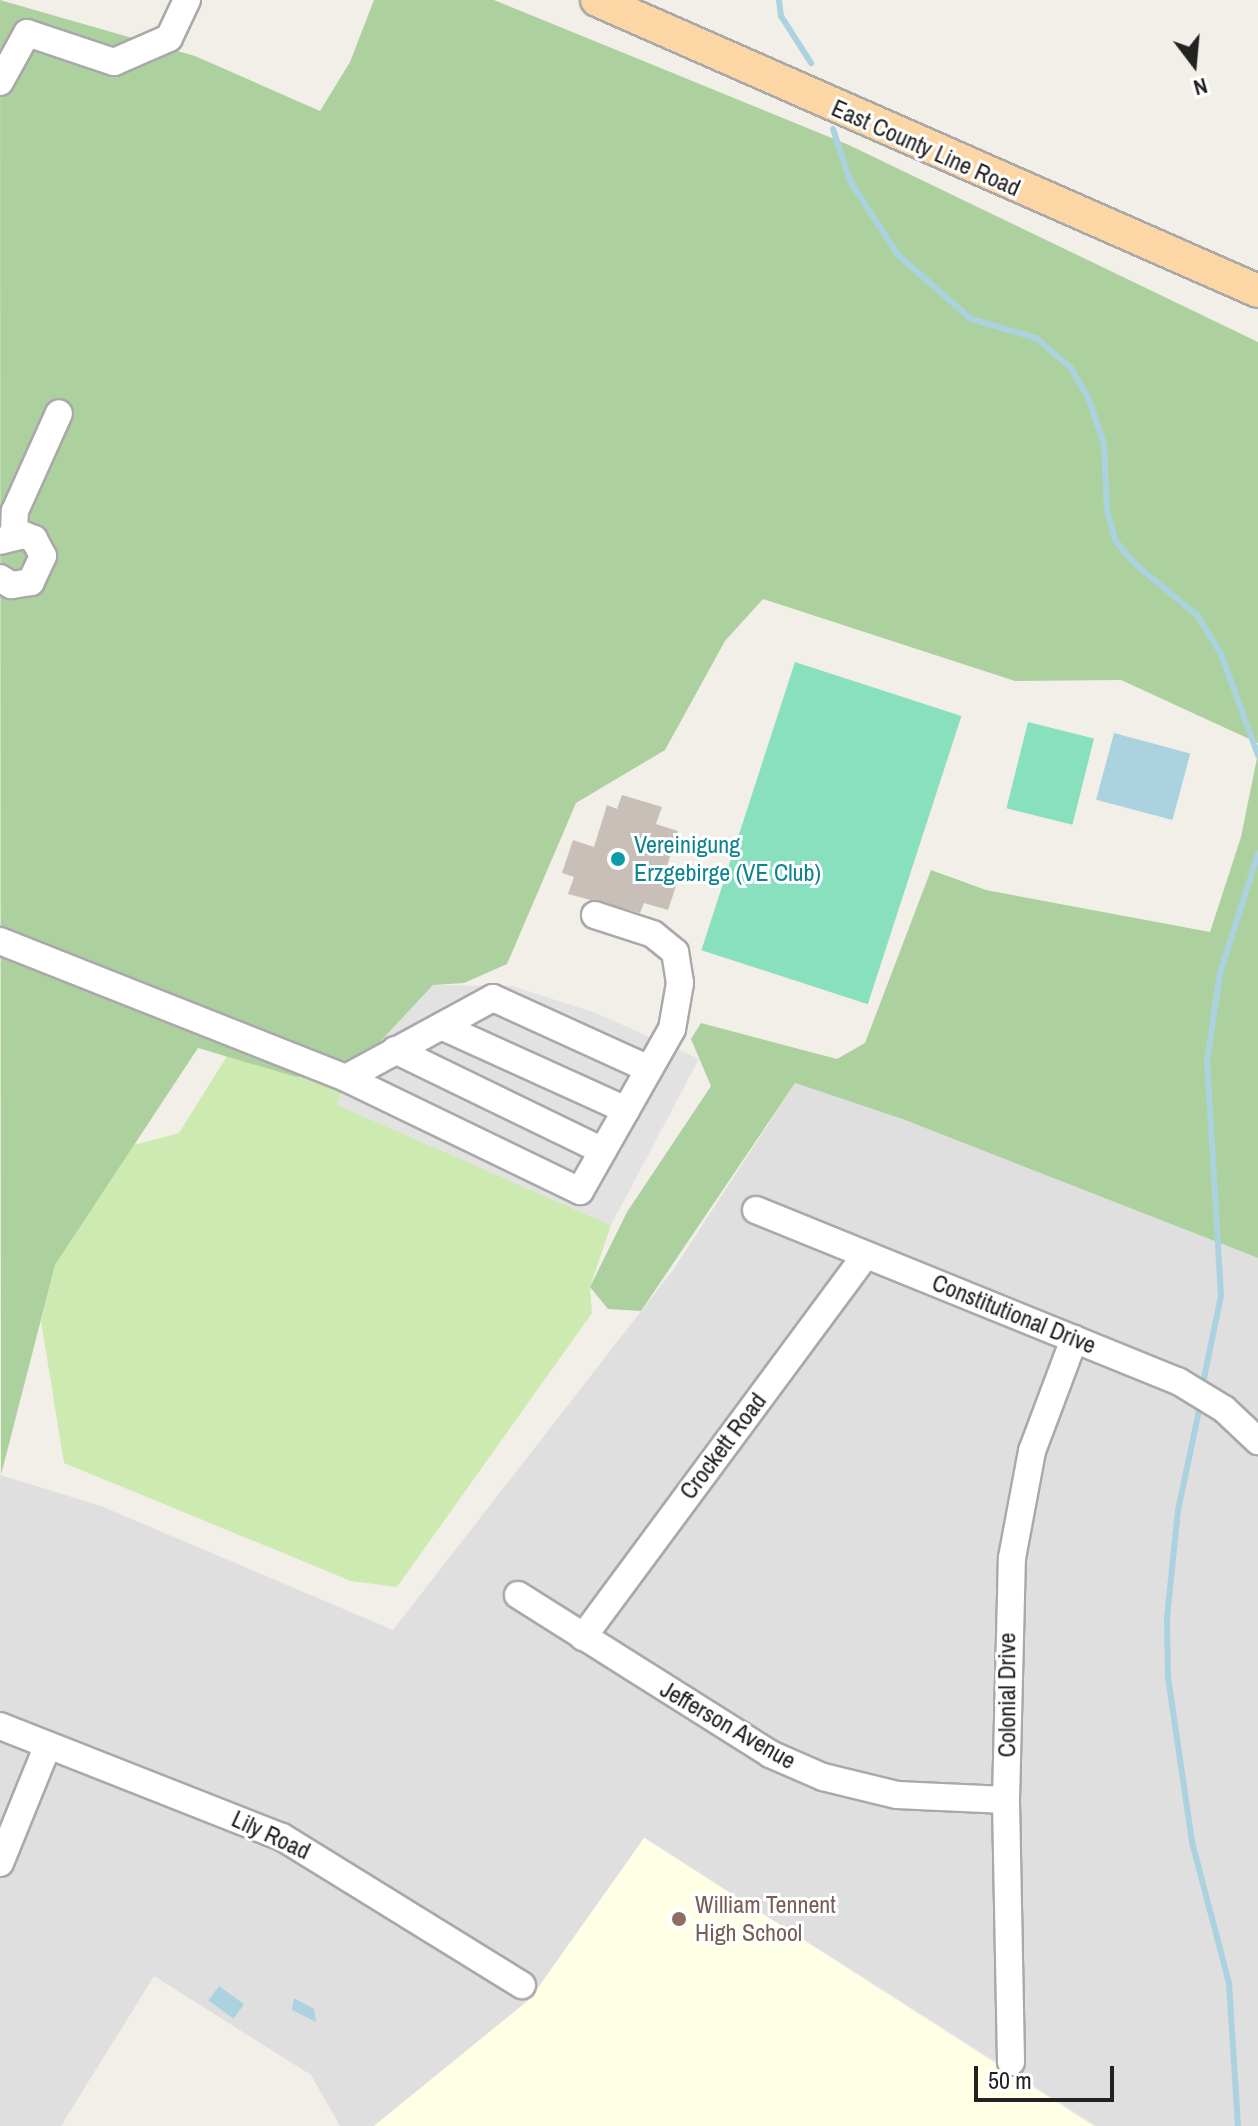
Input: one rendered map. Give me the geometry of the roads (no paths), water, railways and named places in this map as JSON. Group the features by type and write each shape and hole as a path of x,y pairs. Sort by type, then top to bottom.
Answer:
{"main road":[{"name":"East County Line Road","path":"597,0 1258,291"}],"street":[{"path":"0,82 27,33 114,62 169,38 187,0"},
{"path":"0,578 21,585 43,566 34,539 7,538 15,511 59,413"},
{"path":"0,941 346,1078 580,1191 672,1029 680,983 675,952 653,934 595,915"},
{"path":"346,1078 493,998 649,1069"},
{"path":"443,1027 626,1110"},
{"path":"395,1050 603,1151"},
{"name":"Constitutional Drive","path":"756,1210 1197,1391 1256,1433"},
{"name":"Crockett Road","path":"583,1637 866,1255"},
{"name":"Colonial Drive","path":"1011,2062 1006,1800 1012,1558 1032,1451 1074,1339"},
{"name":"Jefferson Avenue","path":"518,1595 770,1754 823,1777 919,1797 1006,1800"},
{"name":"Lily Road","path":"0,1726 282,1837 522,1985"},
{"path":"0,1863 48,1745"}],"water":[{"path":"1114,733 1190,753 1172,820 1096,800"},
{"path":"219,1986 244,2004 233,2019 208,2001"},
{"path":"294,1998 314,2009 316,2022 292,2010"}],"waterway":[{"path":"779,0 781,16 811,63"},
{"path":"833,129 850,181 898,255 971,319 1036,338 1071,368 1088,397 1104,444 1107,510 1115,540 1135,564 1197,615 1221,654 1258,755"},
{"path":"1204,1378 1221,1296 1207,1061 1220,973 1258,854"},
{"path":"1200,1406 1178,1510 1167,1619 1168,1677 1192,1842 1229,1983 1238,2126"}],"place":[{"name":"Vereinigung Erzgebirge (VE Club)","path":"618,859"},
{"name":"William Tennent High School","path":"679,1919"}]}
